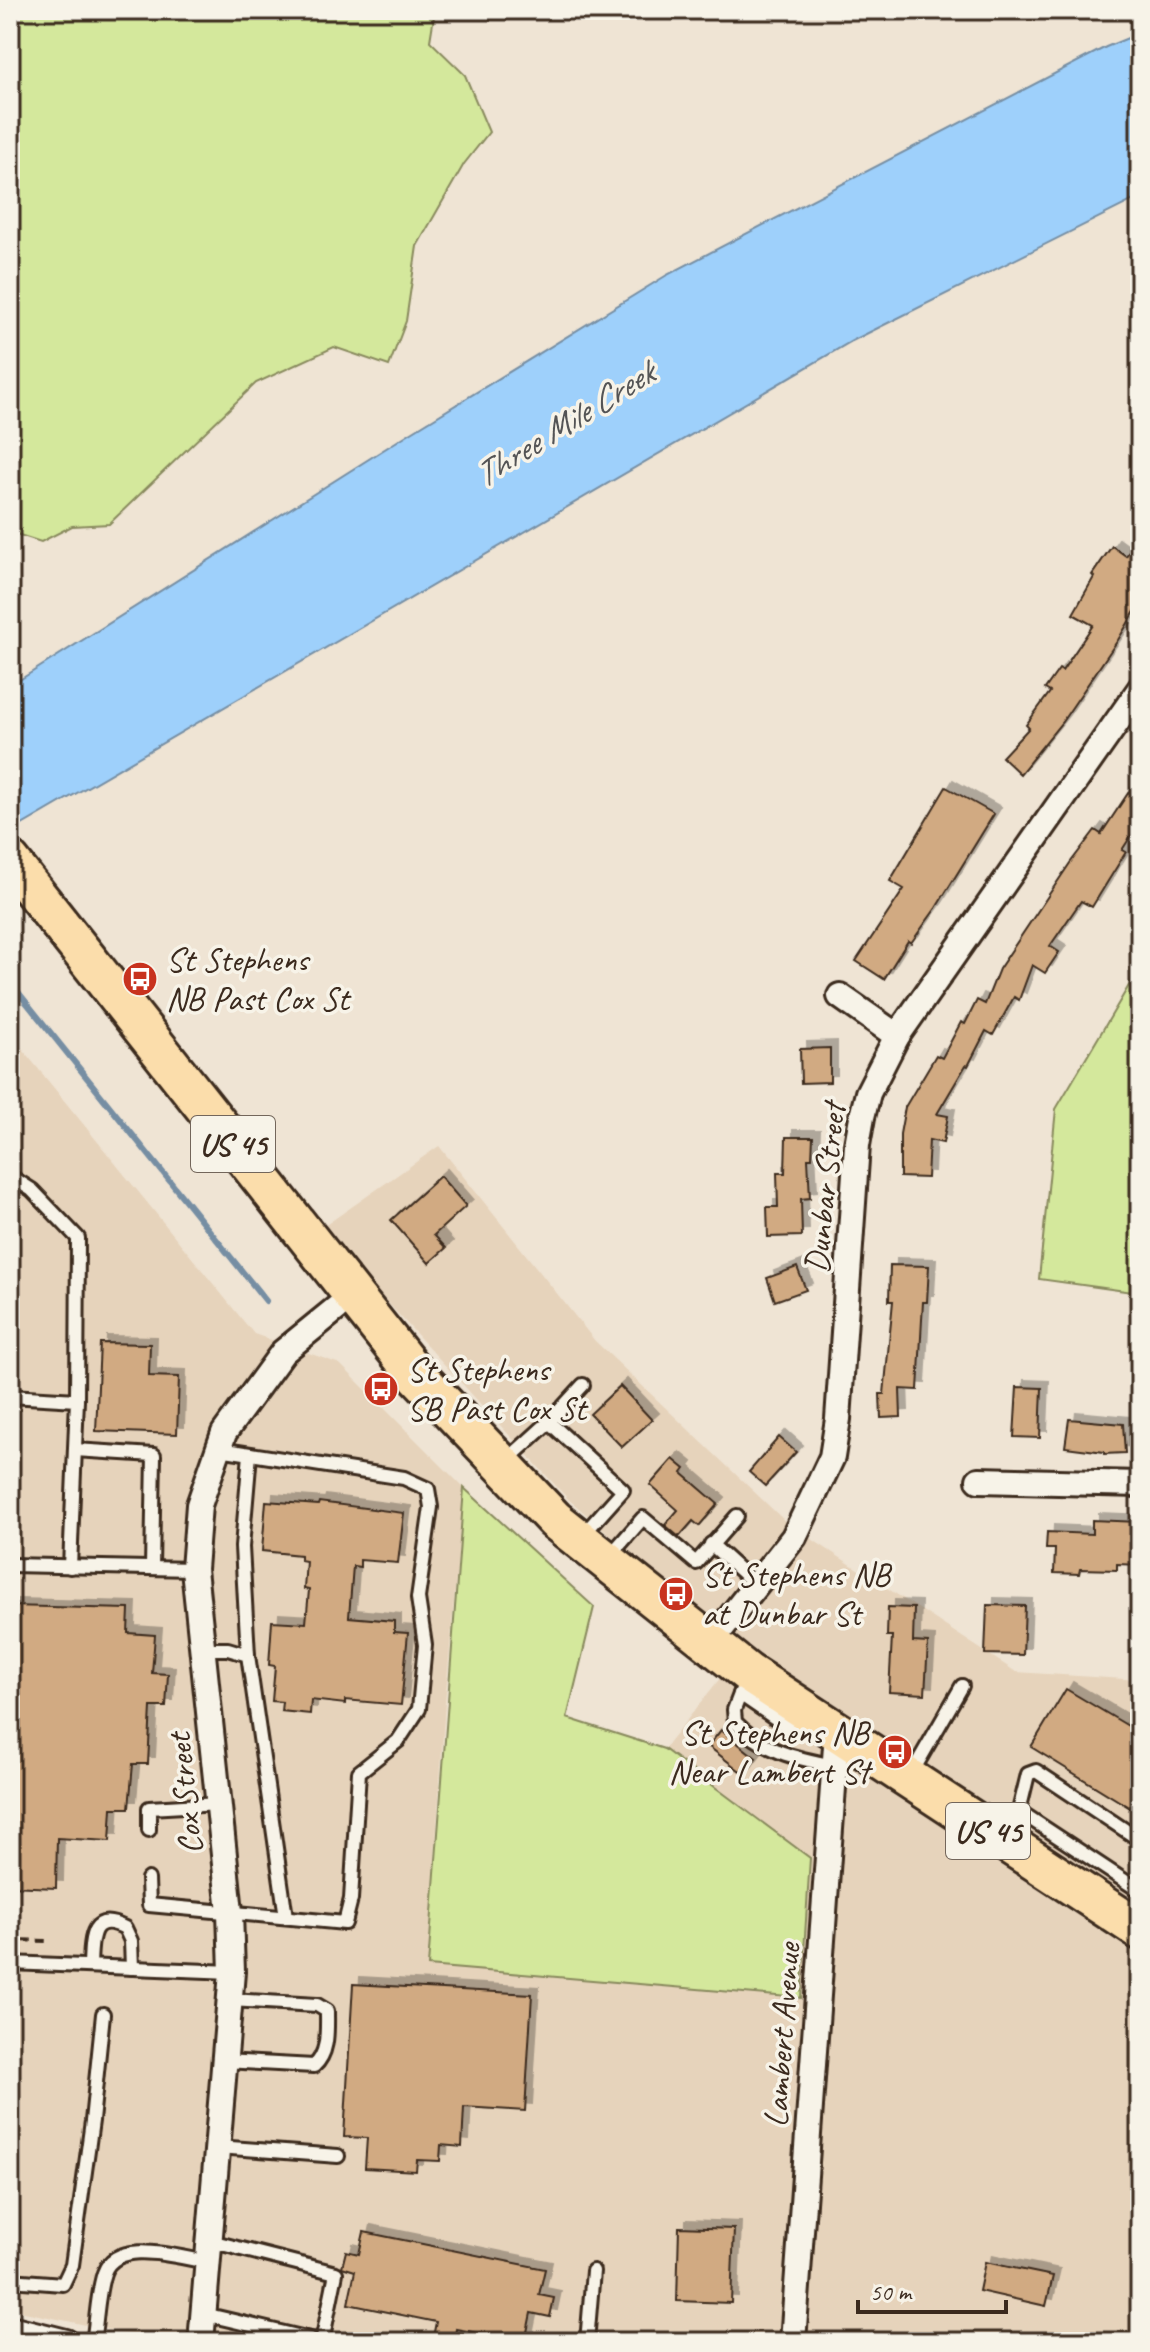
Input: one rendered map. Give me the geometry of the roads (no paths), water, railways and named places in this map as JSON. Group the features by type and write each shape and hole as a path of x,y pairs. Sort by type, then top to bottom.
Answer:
{"main road":[{"name":"US 45","path":"17,869 413,1371 555,1520 710,1643 744,1683 836,1749 1013,1828 1140,1930"}],"street":[{"name":"Dunbar Street","path":"710,1643 794,1537 832,1457 838,1419 859,1131 868,1093 897,1036 1140,689"},
{"path":"840,996 897,1036"},
{"name":"Cox Street","path":"201,2342 232,1972 230,1912 194,1569 199,1505 224,1433 283,1352 353,1295"},
{"path":"979,1480 1140,1484"},
{"name":"Lambert Avenue","path":"793,2342 836,1749"},
{"path":"10,2328 66,2342"}],"lane":[{"path":"10,1176 32,1190 78,1238 77,1400 70,1567"},
{"path":"502,1465 549,1422 583,1385"},
{"path":"10,1396 77,1400"},
{"path":"549,1422 623,1490 592,1550"},
{"path":"148,1879 149,1905 345,1923 351,1899 359,1772 398,1741 419,1709 425,1645 418,1598 431,1507 428,1489 404,1478 219,1449"},
{"path":"75,1450 154,1455 152,1568"},
{"path":"250,1454 242,1547 248,1655 286,1917"},
{"path":"592,1550 643,1518 696,1563 737,1516"},
{"path":"711,1544 756,1585"},
{"path":"10,1565 194,1569"},
{"path":"204,1649 228,1649 248,1655"},
{"path":"744,1683 734,1710 735,1722 750,1737 786,1756 836,1749"},
{"path":"909,1779 962,1686"},
{"path":"786,1756 797,1720"},
{"path":"1140,1840 1036,1771 1028,1774 1013,1828 1140,1891"},
{"path":"149,1830 149,1808 219,1804"},
{"path":"90,1966 93,1933 97,1925 107,1922 125,1928 131,1941 132,1968"},
{"path":"10,1963 232,1972"},
{"path":"224,2061 314,2066 322,2059 326,2040 327,2011 317,2005 230,2000"},
{"path":"10,2280 63,2284 72,2265 103,2014"},
{"path":"217,2147 338,2156"},
{"path":"93,2342 105,2272 114,2258 125,2253 209,2252 336,2273 323,2342 204,2314"},
{"path":"587,2342 593,2271"}],"water":[{"name":"Three Mile Creek","path":"1140,33 1140,197 852,341 10,832 10,686 667,275 1106,47"}],"waterway":[{"path":"10,982 266,1301"}],"place":[{"name":"St Stephens NB Past Cox St","path":"140,979"},
{"name":"St Stephens SB Past Cox St","path":"381,1389"},
{"name":"St Stephens NB at Dunbar St","path":"676,1594"},
{"name":"St Stephens NB Near Lambert St","path":"895,1752"}]}
